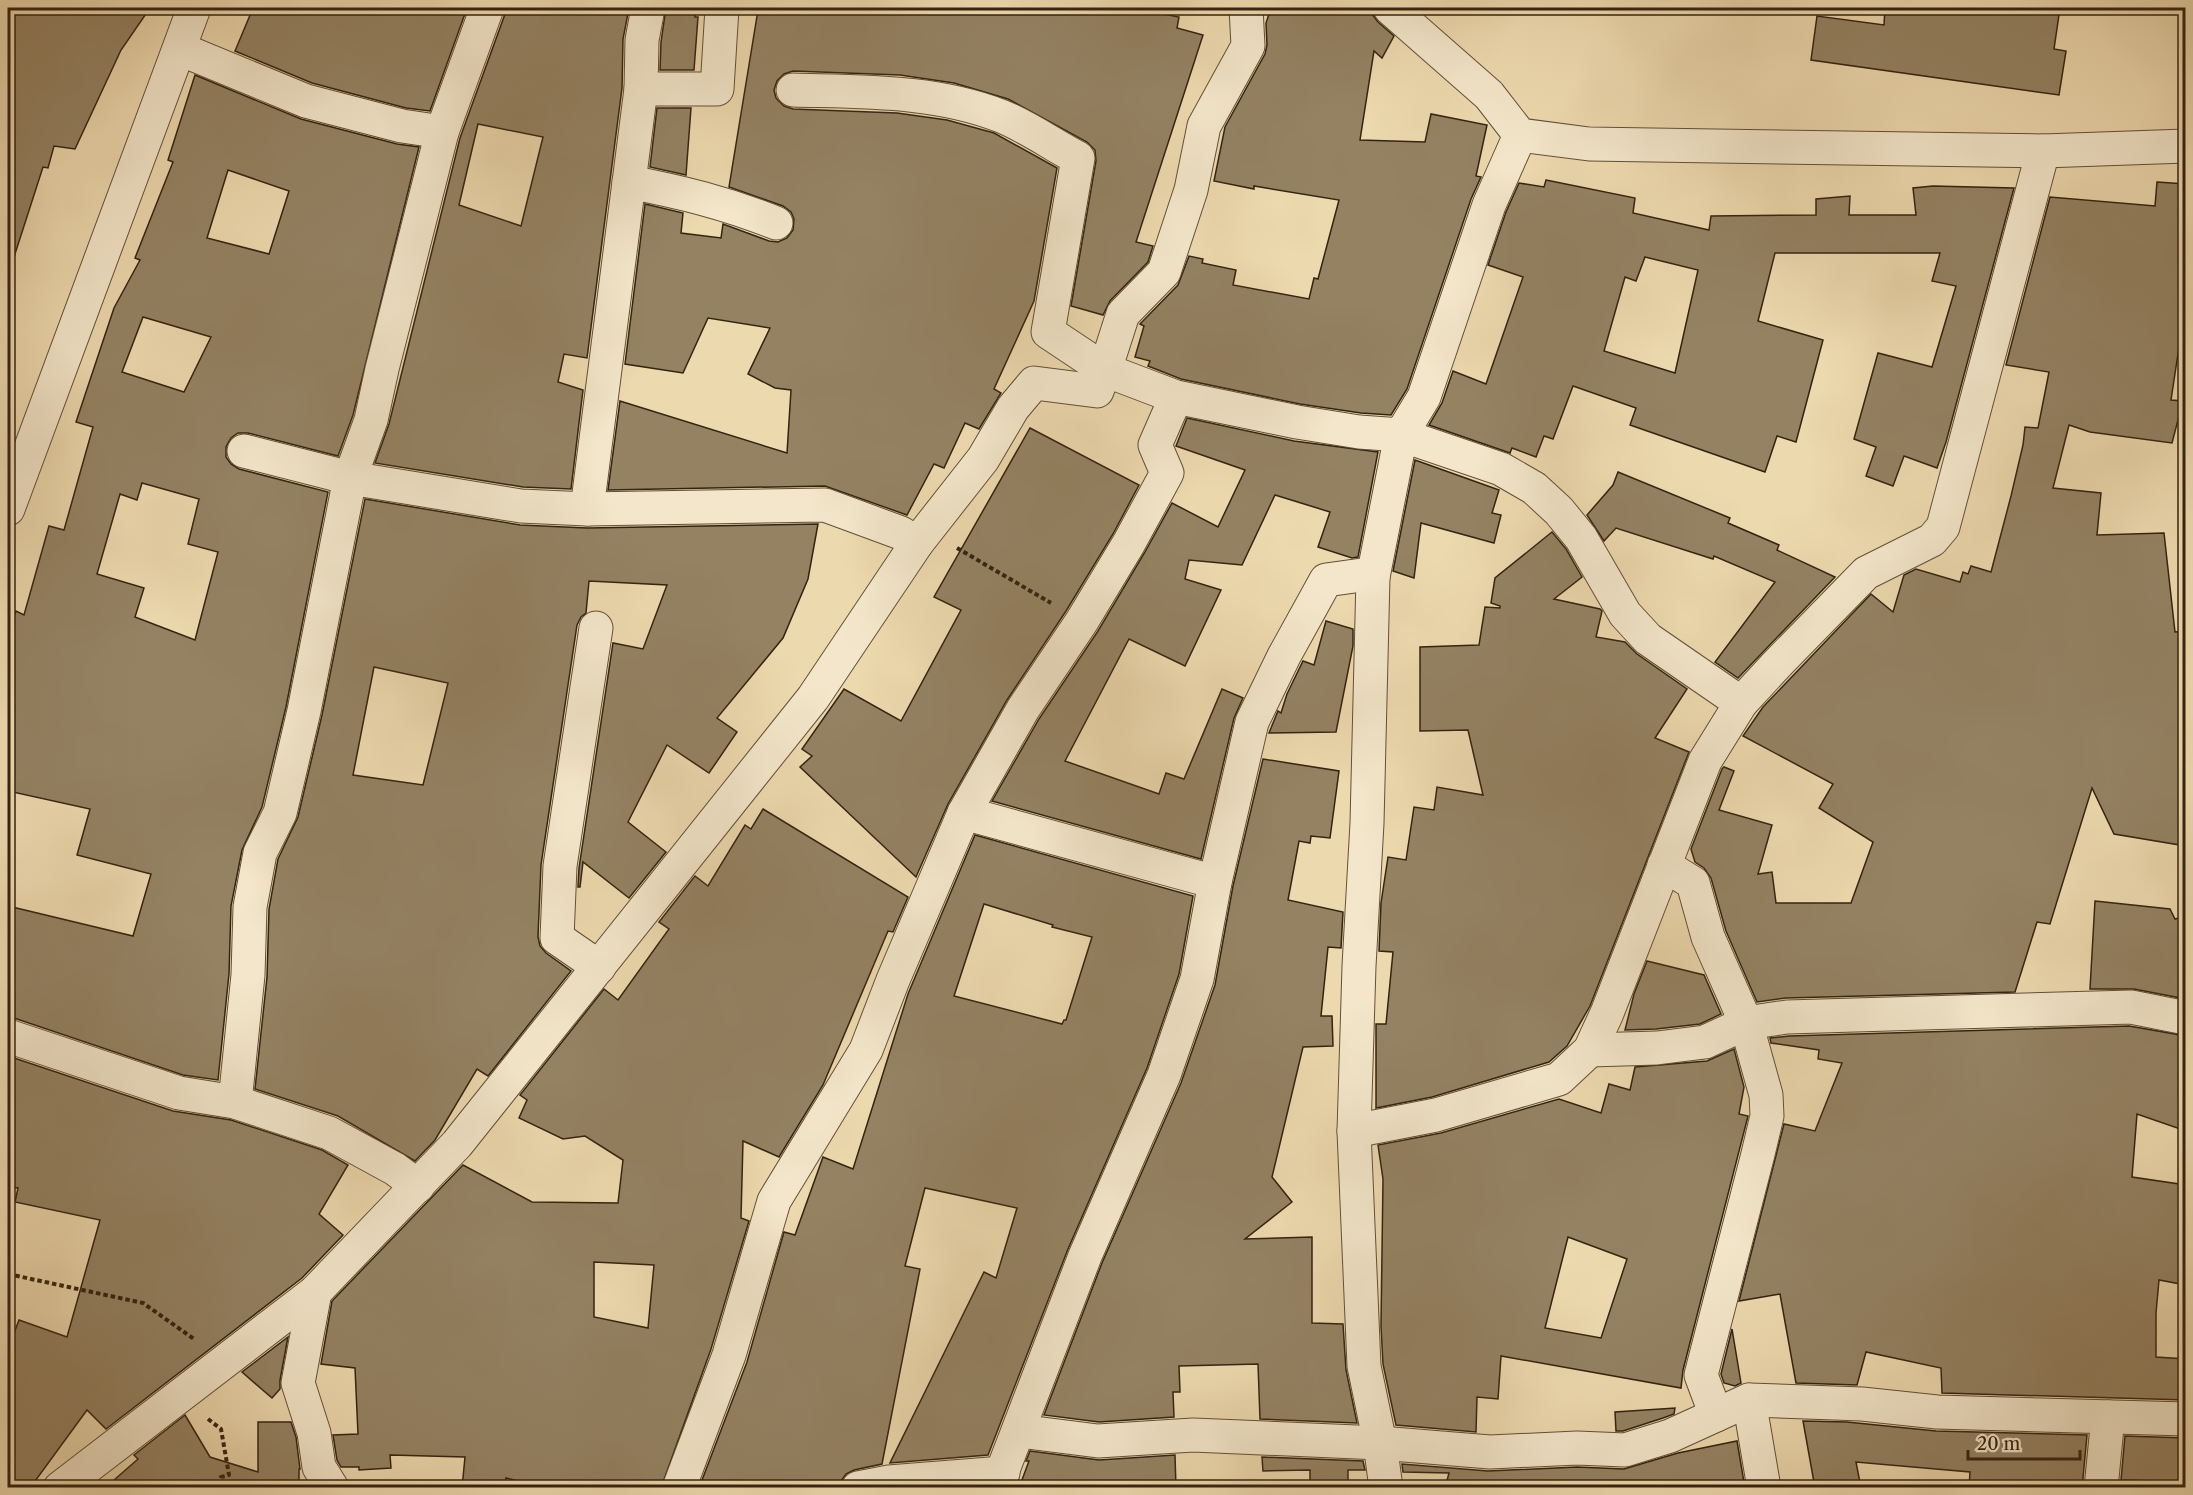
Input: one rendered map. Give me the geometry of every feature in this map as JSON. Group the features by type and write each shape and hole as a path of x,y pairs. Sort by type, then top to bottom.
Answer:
{"street":[{"path":"9,501 194,8"},
{"path":"235,1102 248,975 250,907 260,853 280,813 350,478 370,420 442,132 487,8"},
{"path":"586,509 641,89 642,40 648,8"},
{"path":"641,89 717,89 723,8"},
{"path":"60,1488 315,1292 418,1186 457,1144 813,698 922,537 983,459 1013,408 1034,383 1097,391 1123,314 1164,272 1191,190 1204,126 1248,46 1246,8"},
{"path":"1390,8 1489,95 1520,135 1589,144 2043,151 2186,146"},
{"path":"180,49 306,101 402,126 442,132"},
{"path":"793,90 896,93 951,100 1003,117 1078,158 1048,332 1105,370 1176,397 1297,422 1359,432 1401,435 1501,469 1534,488 1559,511 1581,538 1625,614 1648,639 1741,703"},
{"path":"1386,1488 1380,1443 1364,1366 1354,1131 1359,966 1367,823 1373,577 1401,435 1424,397 1489,205 1520,135"},
{"path":"1354,1131 1436,1115 1559,1079 1590,1050 1607,1013 1706,761 1741,703 1866,573 1932,540 1943,527 2043,151"},
{"path":"629,182 684,192 741,209 776,223"},
{"path":"679,1488 729,1355 774,1201 866,1050 964,813 1023,709 1082,621 1129,543 1167,473 1155,445 1176,397"},
{"path":"244,451 350,478 521,506 586,509 825,505 902,533 922,537"},
{"path":"858,1488 889,1482 1000,1480 1085,1256 1164,1075 1197,979 1215,882 1252,722 1284,656 1326,580 1362,575 1373,577"},
{"path":"596,628 560,866 556,938 599,967"},
{"path":"964,813 1215,882"},
{"path":"1664,865 1693,883 1708,937 1746,1023 1766,1095 1767,1116 1701,1375 1716,1415"},
{"path":"1590,1050 1657,1048 1705,1042 1746,1023 1787,1017 2131,1007 2186,1018"},
{"path":"8,1036 179,1093 235,1102 329,1134 395,1169 418,1186"},
{"path":"315,1292 298,1383 314,1433 319,1467 332,1488"},
{"path":"1019,1431 1098,1441 1193,1436 1380,1443 1490,1452 1577,1448 1625,1450 1670,1436 1749,1400 1862,1404 1937,1412 2186,1419"},
{"path":"1749,1400 1764,1488"},
{"path":"2101,1488 2108,1417"}],"path":[{"path":"922,537 1082,621"},
{"path":"8,1274 143,1303 226,1362"},
{"path":"221,1429 229,1475 221,1477 224,1488"}],"building":[{"path":"8,8 150,8 121,50 75,149 54,146 48,168 43,167 14,257 8,256"},
{"path":"253,8 467,8 430,111 406,108 312,83 235,51"},
{"path":"505,8 629,8 623,39 622,88 587,358 564,354 558,382 583,390 571,489 523,487 375,463 389,424 460,138 505,14","holes":["478,124 543,137 521,226 459,205"]},
{"path":"666,8 696,8 695,17 698,17 694,70 660,70"},
{"path":"776,8 1132,8 1179,17 1177,28 1203,35 1136,242 1153,246 1148,262 1110,301 1103,315 1071,306 1096,161 1095,150 1087,142 1008,99 954,83 900,75 793,71 784,74 777,81 774,90 776,98 784,106 793,109 897,113 947,120 994,133 1057,168 1034,301 994,389 1001,393 979,429 965,423 944,468 934,464 907,515 825,486 608,490 620,401 787,453 791,390 775,388 748,374 770,328 708,318 683,373 625,364 645,204 683,213 681,233 721,238 723,224 769,241 778,242 787,238 793,230 794,219 791,212 783,206 729,187 758,10 776,12"},
{"path":"1271,8 1360,8 1372,14 1394,36 1382,58 1374,51 1360,140 1425,142 1431,114 1487,125 1476,176 1481,177 1471,199 1407,389 1391,415 1300,404 1181,379 1148,366 1150,361 1135,357 1144,326 1140,324 1178,285 1189,256 1203,259 1202,263 1236,270 1233,285 1309,299 1314,278 1318,279 1339,200 1254,186 1254,189 1214,181 1225,127 1265,54 1266,23"},
{"path":"1885,8 2060,8 2054,49 2066,51 2059,95 1811,60 1817,16 1884,25"},
{"path":"195,75 301,119 397,144 419,147 353,415 338,456 248,433 238,433 231,438 226,447 226,457 239,469 328,492 286,707 262,807 242,850 231,906 229,974 218,1080 183,1075 14,1018 8,1018 8,906 133,936 151,874 77,855 90,809 8,791 8,632 16,611 24,615 49,526 64,530 93,427 76,422 114,308 140,260 135,258 173,162 168,160","holes":["228,170 289,191 269,254 207,238","143,317 211,337 184,392 122,372","142,483 199,499 188,544 218,552 195,640 135,617 144,588 97,574 120,494 137,500"]},
{"path":"657,108 691,108 686,175 650,167"},
{"path":"1546,180 1635,198 1633,213 1709,230 1711,216 1816,215 1816,199 1850,196 1849,215 1916,215 1913,188 1933,186 2014,188 1937,468 1904,456 1893,486 1866,476 1876,447 1854,439 1878,353 1932,367 1956,286 1932,281 1940,253 1775,253 1758,321 1823,340 1796,442 1777,436 1765,472 1630,425 1636,408 1573,386 1553,439 1544,436 1536,457 1512,448 1510,453 1429,425 1442,403 1453,371 1486,384 1523,277 1488,265 1506,212 1519,183 1544,187","holes":["1645,257 1698,270 1675,373 1604,351 1625,277 1636,281"]},
{"path":"2157,182 2186,184 2186,334 2181,334 2171,400 2183,401 2172,443 2090,432 2069,425 2053,488 2101,493 2097,535 2164,533 2175,632 2186,631 2186,846 2114,834 2092,788 2050,924 2037,922 2015,992 1786,998 1757,1002 1726,931 1711,878 1704,868 1695,862 1691,849 1722,769 1724,767 1734,771 1719,810 1772,825 1758,874 1772,872 1776,903 1851,903 1873,842 1819,808 1833,784 1743,736 1763,707 1871,594 1893,612 1904,575 1916,569 1960,582 1963,572 1968,574 1971,566 1991,572 2023,445 2025,427 2038,428 2049,372 2006,365 2050,197 2155,206"},
{"path":"1187,418 1294,441 1378,452 1358,557 1352,558 1318,547 1330,512 1275,495 1242,565 1189,560 1185,579 1221,590 1185,666 1129,639 1065,761 1159,794 1166,773 1184,779 1222,689 1243,698 1234,718 1201,859 992,801 1039,719 1098,631 1172,503 1218,527 1245,470 1176,446"},
{"path":"1030,428 1139,485 1113,534 1066,611 1007,700 948,804 916,877 800,767 812,756 802,749 844,689 901,721 961,610 934,597"},
{"path":"1415,460 1499,490 1492,513 1501,515 1494,543 1421,523 1414,578 1393,571"},
{"path":"1618,472 1730,518 1728,523 1779,545 1777,550 1835,577 1738,678 1715,662 1775,582 1714,556 1713,559 1616,528 1604,541 1587,515 1613,485"},
{"path":"365,499 520,525 587,528 818,524 808,579 783,638 717,718 737,732 709,773 667,745 628,822 666,852 629,898 583,862 580,887 578,887 579,868 613,643 643,649 667,585 589,581 586,613 577,625 541,865 538,937 540,946 571,971 488,1076 477,1069 435,1140 415,1161 338,1116 255,1089 267,977 269,909 278,859 298,817 322,715","holes":["374,667 448,683 423,785 353,775"]},
{"path":"1552,532 1566,549 1582,577 1554,599 1600,609 1602,611 1596,637 1625,642 1637,654 1687,689 1655,738 1689,752 1590,1006 1567,1046 1549,1062 1432,1097 1376,1108 1376,1024 1386,1024 1393,952 1379,951 1381,903 1388,857 1406,860 1414,807 1434,810 1437,787 1483,795 1468,730 1420,731 1420,647 1479,645 1485,607 1500,608 1491,603 1495,578"},
{"path":"1326,621 1353,629 1353,646 1336,732 1269,733 1278,711 1281,713 1287,694 1303,661 1314,665"},
{"path":"1263,759 1339,771 1330,838 1311,836 1310,843 1299,841 1288,900 1343,912 1341,948 1328,947 1321,1016 1332,1016 1333,1046 1303,1047 1272,1177 1292,1202 1245,1239 1312,1237 1312,1323 1343,1324 1346,1370 1357,1423 1260,1419 1258,1364 1179,1366 1180,1392 1173,1392 1174,1417 1099,1422 1044,1415 1102,1263 1181,1083 1215,985 1233,886"},
{"path":"763,809 908,897 893,932 888,931 823,1085 779,1157 743,1141 741,1218 749,1221 711,1349 661,1488 548,1488 506,1478 505,1488 462,1488 465,1457 390,1455 391,1468 359,1470 359,1467 341,1467 337,1460 333,1435 358,1434 355,1368 321,1364 332,1301 463,1165 532,1202 618,1203 623,1160 585,1136 563,1139 519,1118 527,1100 520,1095 604,989 618,1000 669,929 659,922 695,876 708,886 745,825 751,829","holes":["594,1262 654,1265 648,1328 594,1317"]},
{"path":"975,835 1193,896 1179,974 1147,1068 1068,1249 988,1455 890,1463 984,1272 996,1278 1017,1208 925,1188 905,1266 920,1269 882,1464 846,1474 841,1481 840,1488 699,1488 747,1362 784,1232 795,1235 823,1157 853,1169 908,994","holes":["984,904 1053,925 1052,927 1092,937 1066,1020 1062,1024 954,996"]},
{"path":"2095,901 2170,909 2175,919 2186,916 2186,999 2134,989 2090,989"},
{"path":"1647,961 1704,975 1721,1014 1700,1024 1625,1030 1634,994"},
{"path":"2129,1026 2186,1036 2186,1131 2137,1114 2132,1177 2186,1185 2186,1285 2159,1280 2156,1357 2186,1359 2186,1400 1942,1393 1941,1368 1866,1352 1857,1385 1796,1383 1780,1294 1739,1301 1784,1124 1815,1131 1842,1063 1818,1059 1819,1050 1771,1043 1770,1038"},
{"path":"1734,1049 1744,1087 1739,1114 1748,1116 1683,1370 1681,1388 1501,1356 1498,1399 1477,1397 1476,1432 1396,1425 1383,1364 1381,1326 1383,1179 1378,1145 1441,1133 1559,1099 1601,1113 1609,1084 1630,1090 1635,1067 1707,1061","holes":["1568,1237 1627,1259 1601,1338 1545,1328"]},
{"path":"8,1056 173,1111 231,1120 322,1150 348,1165 319,1214 343,1235 302,1278 106,1429 87,1410 30,1488 8,1488 8,1349 19,1320 67,1337 100,1220 15,1202 18,1188 8,1187"},
{"path":"1732,1329 1741,1383 1735,1386 1724,1383 1721,1374"},
{"path":"288,1337 280,1389 272,1398 242,1372"},
{"path":"1675,1408 1674,1414 1623,1431 1616,1431 1615,1412"},
{"path":"185,1415 210,1457 258,1472 258,1422 291,1422 296,1437 300,1469 299,1488 105,1488 138,1459 134,1455"},
{"path":"1803,1421 1847,1422 1936,1431 2087,1435 2082,1488 1969,1488 1970,1472 1856,1462 1861,1488 1815,1488"},
{"path":"2125,1436 2186,1438 2186,1482 2121,1480"},
{"path":"1737,1441 1745,1488 1445,1488 1449,1473 1403,1472 1402,1464 1488,1471 1577,1467 1624,1469 1678,1453"},
{"path":"1030,1451 1099,1460 1175,1455 1176,1488 1019,1488 1029,1461 1026,1461"},
{"path":"1262,1457 1363,1461 1365,1470 1348,1470 1348,1488 1310,1488 1310,1470 1263,1471"}]}
